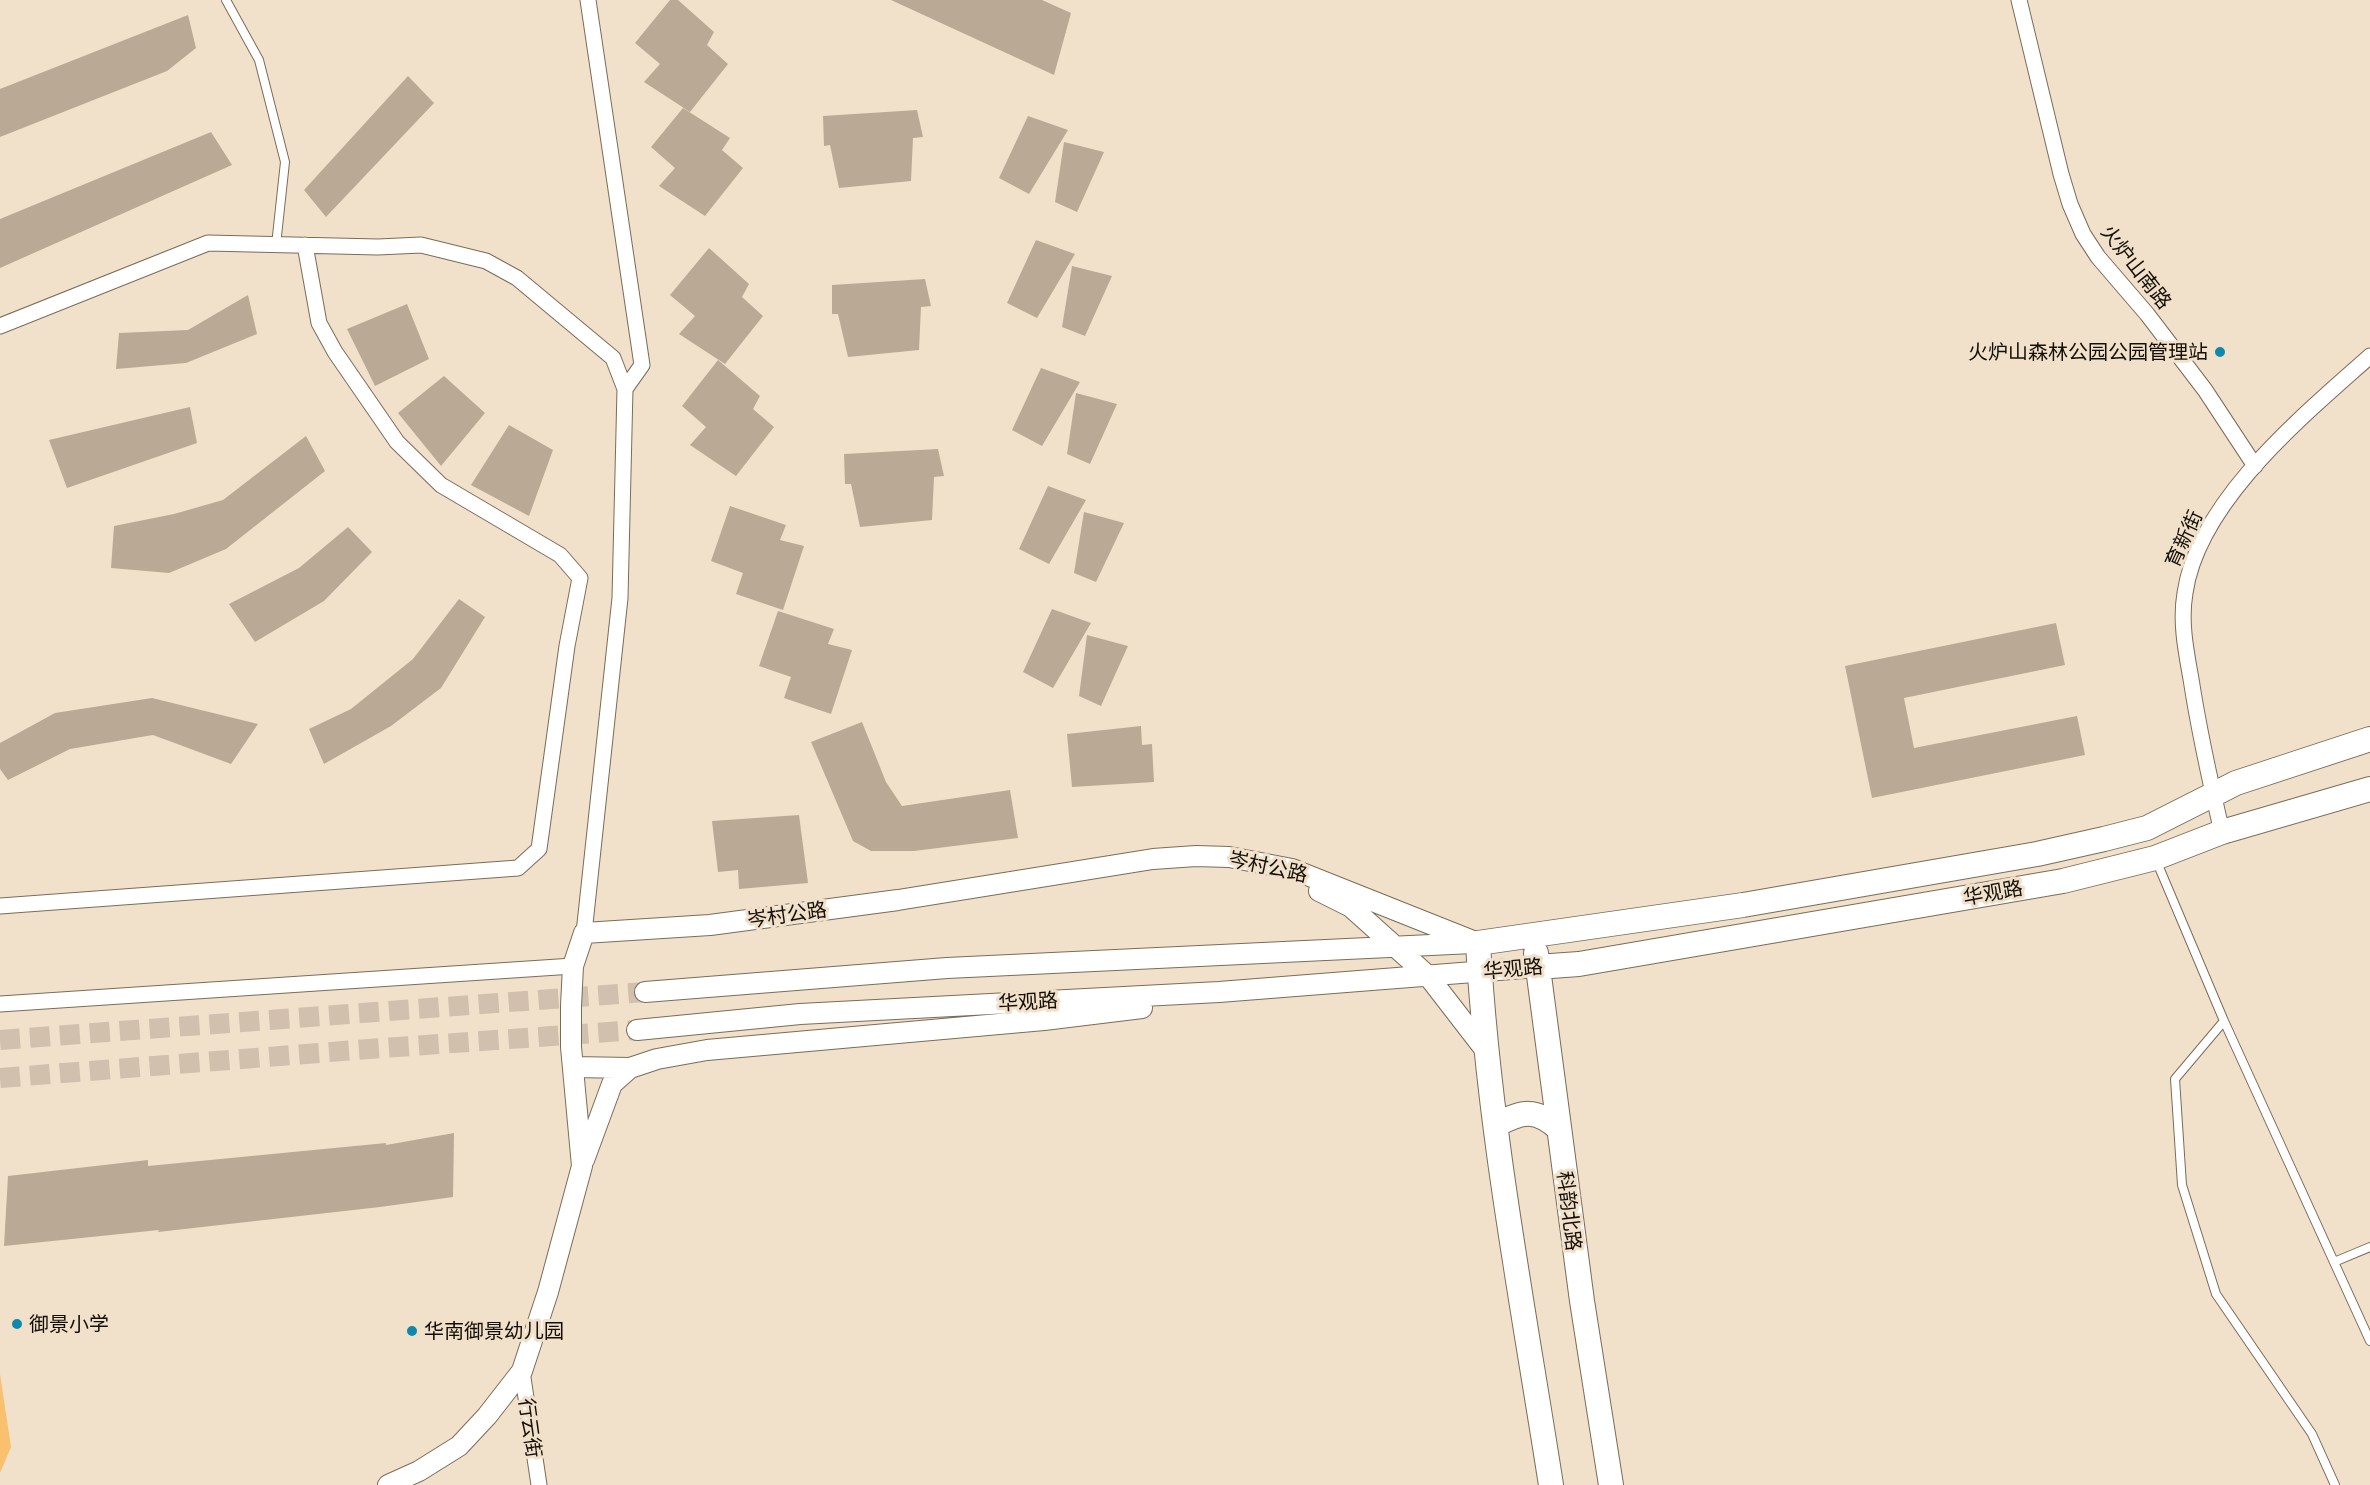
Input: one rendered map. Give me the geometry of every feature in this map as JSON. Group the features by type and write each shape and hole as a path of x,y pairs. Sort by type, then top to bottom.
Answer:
{"main road":[{"name":"华观路","path":"1478,943 1743,905 2037,854 2147,828 2213,794 2269,771 2370,739"},
{"name":"华观路","path":"1537,967 1579,964 2063,881 2155,858 2222,832 2370,789"},
{"name":"科韵北路","path":"1534,936 1582,1301 1611,1485"},
{"path":"1478,943 1486,1051 1551,1485"},
{"path":"1496,1125 1512,1116 1525,1113 1537,1114 1559,1130"}],"street":[{"path":"588,0 642,365 625,389"},
{"name":"火炉山南路","path":"2019,0 2061,174 2070,204 2083,234 2098,257 2147,314 2205,390 2255,466"},
{"path":"0,326 208,243 378,247 421,245 486,261 517,278 613,358 625,389 620,598 584,933 573,966 571,1017 582,1166"},
{"path":"0,906 518,868 539,849 567,646 580,578 560,555 441,485 397,442 335,352 319,323 305,245"},
{"name":"育新街","path":"2222,832 2187,660 2183,622 2185,592 2193,560 2224,504 2255,466 2297,421 2370,356"},
{"path":"1196,856 1280,874 1351,907 1428,976 1486,1051"},
{"name":"岑村公路","path":"584,933 710,925 898,900 1153,859 1196,856 1229,857 1292,868 1478,943"},
{"name":"华观路","path":"645,992 947,968 1478,943"},
{"path":"0,1004 573,966"},
{"name":"华观路","path":"637,1030 800,1014 1244,990 1537,967"},
{"path":"573,1067 630,1068 657,1059 707,1050 1044,1020 1179,1004 1244,990"},
{"path":"522,1371 548,1292 582,1166 612,1084 630,1068"},
{"name":"行云街","path":"388,1485 419,1471 459,1446 487,1416 522,1371"},
{"name":"行云街","path":"522,1371 539,1485"}],"lane":[{"path":"226,0 259,60 285,162 276,245"},
{"path":"2155,858 2224,1021 2370,1341"},
{"path":"2224,1021 2175,1079 2182,1185 2216,1294 2312,1434 2335,1485"},
{"path":"2334,1262 2370,1247"}],"shaded area":[{"path":"0,1374 11,1447 0,1473"}],"building":[{"path":"670,0 678,0 714,32 707,45 728,64 690,112 644,82 660,64 635,43"},
{"path":"891,0 1042,0 1071,13 1054,75"},
{"path":"188,15 196,48 167,71 0,137 0,89"},
{"path":"408,76 434,103 326,217 304,190"},
{"path":"683,108 730,138 722,150 743,168 705,216 659,186 675,168 651,147"},
{"path":"917,110 923,137 913,138 911,181 839,188 830,145 824,146 823,116"},
{"path":"1028,116 1068,130 1029,194 999,178"},
{"path":"211,132 232,165 0,268 0,219"},
{"path":"1064,142 1104,152 1077,212 1055,202"},
{"path":"1036,240 1075,254 1037,318 1007,303"},
{"path":"709,248 749,284 742,297 763,316 725,364 679,334 695,316 670,295"},
{"path":"1072,266 1112,276 1085,336 1062,327"},
{"path":"925,279 931,306 921,307 919,350 848,357 838,314 832,314 832,285"},
{"path":"248,295 257,334 186,363 116,369 119,333 188,330"},
{"path":"407,304 429,359 375,386 347,329"},
{"path":"718,360 760,396 753,409 774,427 736,476 690,445 706,427 682,406"},
{"path":"1041,368 1080,382 1042,446 1012,430"},
{"path":"444,376 485,413 441,466 398,413"},
{"path":"1076,393 1117,404 1090,464 1067,454"},
{"path":"190,407 197,443 67,488 49,440"},
{"path":"509,425 553,450 529,516 471,485"},
{"path":"306,436 325,471 226,549 169,573 111,568 114,526 174,514 223,500"},
{"path":"938,449 944,476 934,477 932,520 860,527 851,484 845,484 844,454"},
{"path":"1048,486 1086,500 1049,564 1019,549"},
{"path":"730,506 786,525 780,540 804,546 783,610 736,594 743,573 711,561"},
{"path":"1084,512 1124,523 1096,582 1074,573"},
{"path":"348,527 372,552 324,601 255,642 229,604 299,568"},
{"path":"459,599 485,617 441,688 391,726 324,764 309,729 351,709 413,659"},
{"path":"1052,609 1091,623 1053,688 1023,672"},
{"path":"778,611 834,629 828,644 852,650 831,714 784,698 791,677 759,666"},
{"path":"2056,623 2065,665 1904,698 1914,748 2077,716 2085,755 1872,798 1845,666"},
{"path":"1087,635 1128,646 1101,706 1079,696"},
{"path":"152,698 258,724 231,764 153,735 70,749 8,780 0,769 0,743 55,713"},
{"path":"862,722 886,782 902,806 1010,790 1018,838 914,851 871,851 853,841 811,742"},
{"path":"1141,726 1142,745 1152,744 1154,782 1072,787 1067,734"},
{"path":"799,815 808,883 739,889 738,870 718,872 712,821"},
{"path":"454,1133 453,1197 158,1232 159,1230 4,1246 8,1176 148,1160 148,1166 386,1143 386,1145"}],"tunnel":[{"path":"0,1040 645,992"},
{"path":"0,1078 637,1030"}],"place":[{"name":"火炉山森林公园公园管理站","path":"2220,352"},
{"name":"御景小学","path":"17,1324"},
{"name":"华南御景幼儿园","path":"412,1331"}]}
